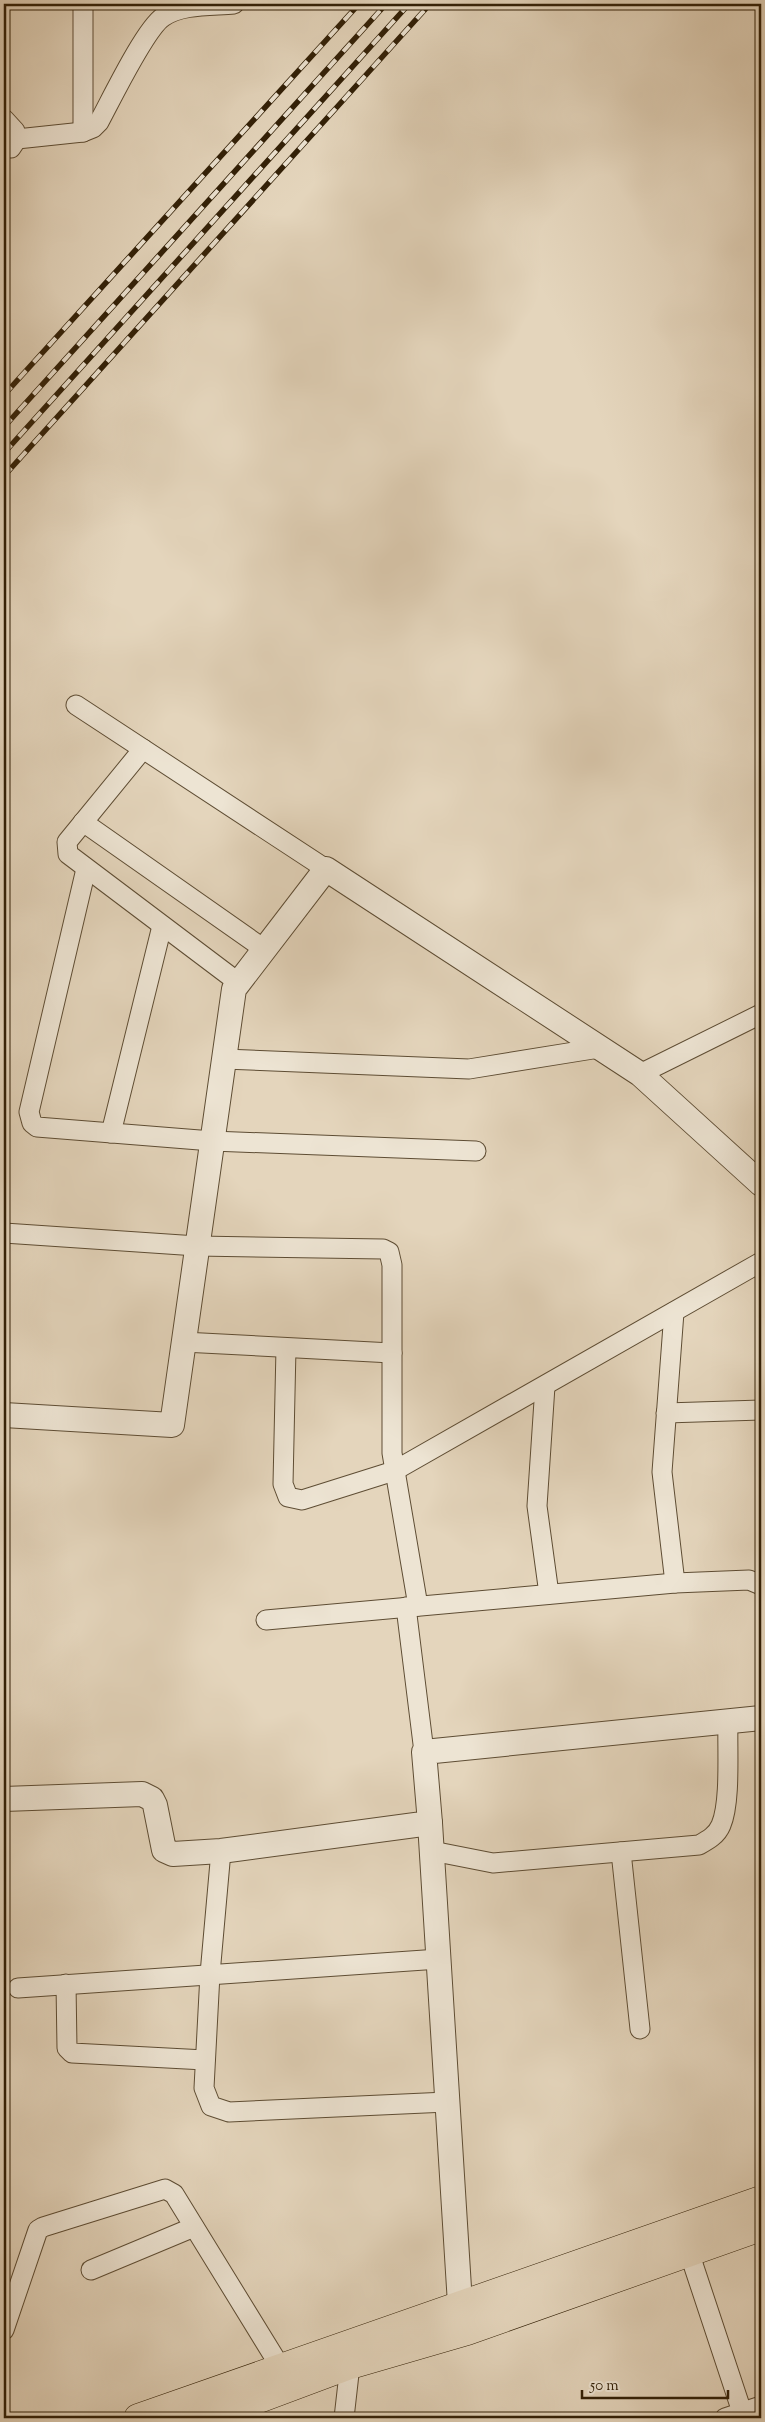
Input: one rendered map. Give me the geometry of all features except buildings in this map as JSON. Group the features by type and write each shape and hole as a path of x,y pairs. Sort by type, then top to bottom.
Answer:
{"main road":[{"path":"138,2418 761,2200"},
{"path":"208,2418 350,2365 466,2331 761,2227"}],"street":[{"path":"83,4 83,132"},
{"path":"10,144 83,132 93,128 99,122 145,39 162,17 181,7 234,4"},
{"path":"4,119 15,131 10,144"},
{"path":"76,705 640,1074 761,1184"},
{"path":"143,748 67,842 68,854 86,870 239,983"},
{"path":"83,822 264,949"},
{"path":"4,1415 172,1425 234,989 326,869"},
{"path":"86,870 29,1112 32,1123 37,1126 212,1141 476,1150"},
{"path":"111,1132 162,926"},
{"path":"640,1074 761,1014"},
{"path":"224,1059 469,1069 599,1048"},
{"path":"4,1233 197,1246 383,1249 389,1252 392,1265 392,1453 412,1606 430,1823 460,2304"},
{"path":"286,1348 283,1484 288,1498 302,1500 394,1471 761,1262"},
{"path":"674,1312 662,1472 675,1583"},
{"path":"183,1342 392,1353"},
{"path":"545,1386 537,1506 549,1594"},
{"path":"666,1413 761,1410"},
{"path":"266,1620 675,1583 749,1580 761,1585"},
{"path":"424,1752 761,1718"},
{"path":"432,1851 493,1863 699,1845 712,1838 721,1826 726,1811 728,1721"},
{"path":"4,1799 142,1794 152,1799 155,1805 164,1850 173,1854 221,1851 430,1823"},
{"path":"221,1851 210,1974 205,2060 204,2088 206,2098 211,2106 229,2112 447,2102"},
{"path":"622,1852 640,2029"},
{"path":"18,1988 439,1959"},
{"path":"66,1984 67,2048 72,2053 205,2060"},
{"path":"4,2330 35,2235 42,2227 165,2189 174,2194 281,2368"},
{"path":"90,2270 194,2227"},
{"path":"688,2252 737,2416 761,2406"},
{"path":"344,2418 350,2365"}],"railway":[{"path":"4,395 359,4"},
{"path":"4,427 386,4"},
{"path":"4,453 409,4"},
{"path":"4,476 430,4"}]}
